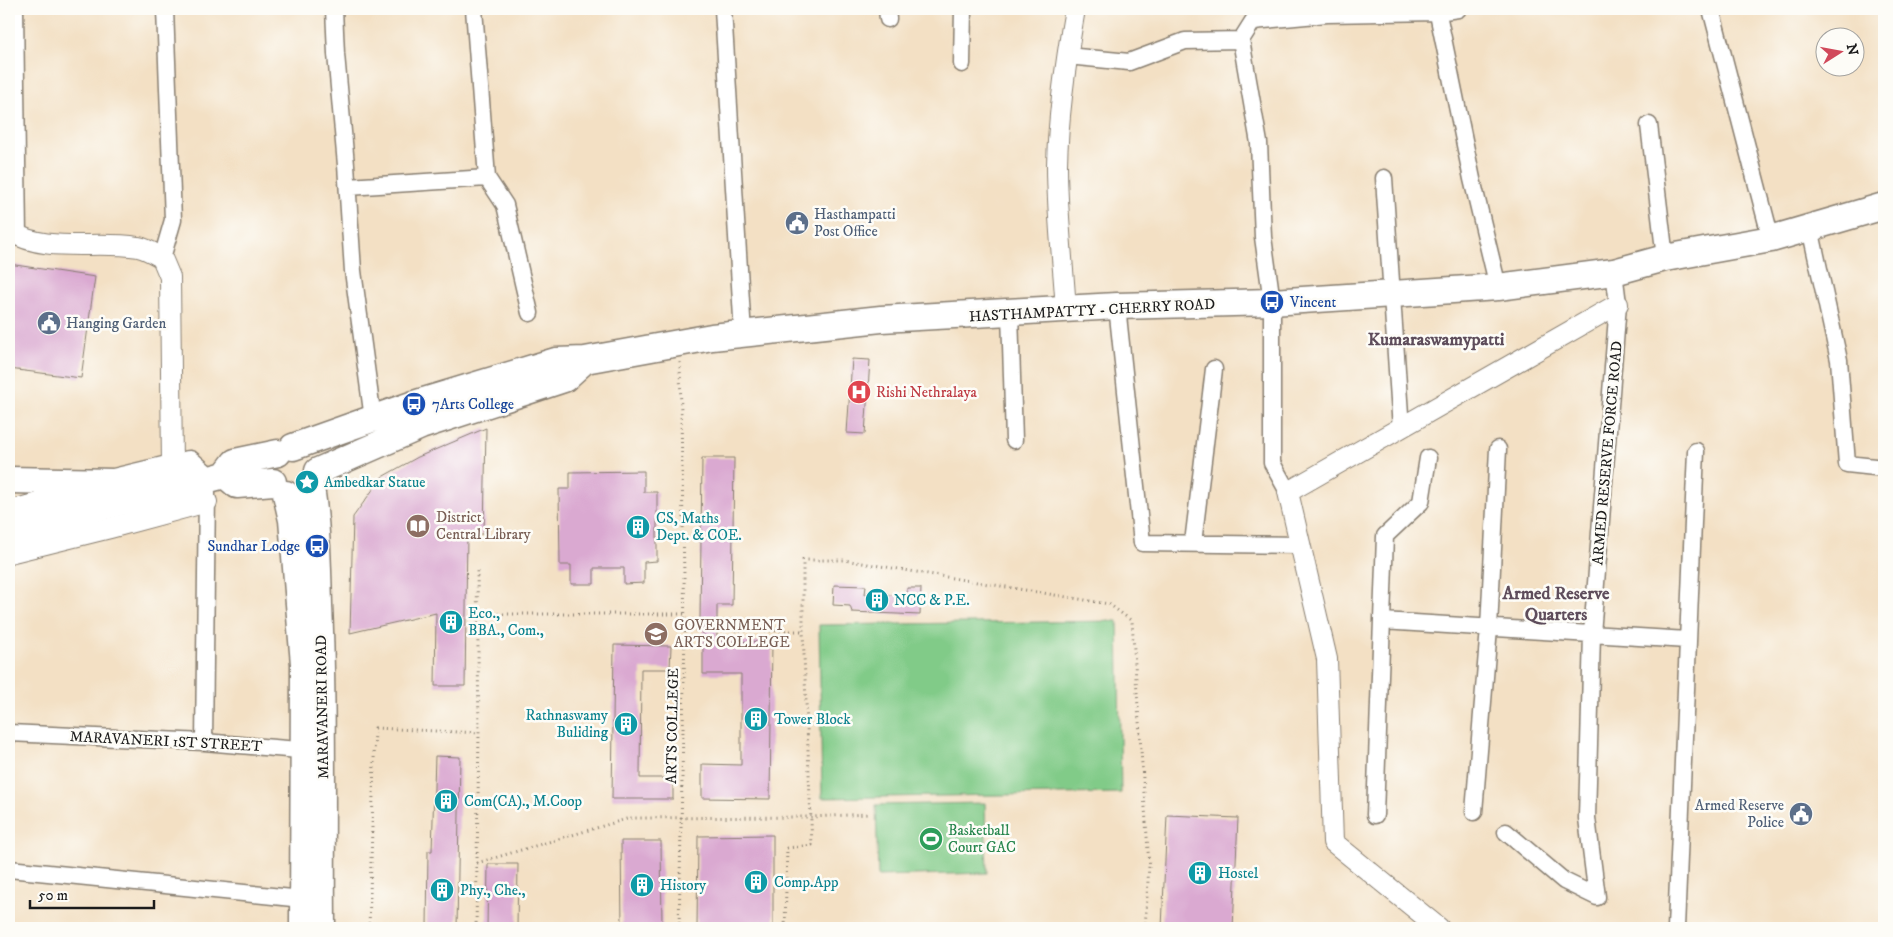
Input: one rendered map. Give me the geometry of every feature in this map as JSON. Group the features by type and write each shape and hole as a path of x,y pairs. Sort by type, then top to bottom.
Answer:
{"main road":[{"name":"HASTHAMPATTY - CHERRY ROAD","path":"200,481 235,462 286,450 414,404 556,361 585,360 712,337 881,319 1117,306 1272,302 1498,287 1614,272 1664,258 1771,239 1884,206"},
{"path":"314,479 421,426 564,379 585,360"},
{"path":"9,480 200,481 280,488 298,495 306,492 314,479 316,464 307,452 286,450 270,466 270,474 280,488"},
{"name":"MARAVANERI ROAD","path":"303,928 312,900 316,537 314,479"},
{"path":"9,530 200,481"},
{"name":"MARAVANERI ROAD","path":"280,488 292,520 304,664 314,751"},
{"name":"MARAVANERI ROAD","path":"312,900 322,928"}],"street":[{"path":"15,9 13,234 40,244 140,247 162,258"},
{"path":"165,9 173,220 162,258 170,277 200,481 204,742"},
{"path":"334,9 353,271 373,420"},
{"path":"474,9 487,178 505,205 530,313"},
{"path":"722,9 743,334"},
{"path":"962,64 963,9"},
{"path":"1066,310 1057,164 1067,56 1075,9"},
{"path":"1439,928 1333,842 1327,659 1288,492 1272,464 1272,302 1263,237 1259,142 1241,40 1256,15 1458,9"},
{"path":"1711,9 1771,239"},
{"path":"1437,11 1472,179 1498,287"},
{"path":"1067,56 1129,62 1185,41 1241,40"},
{"path":"1648,126 1664,258"},
{"path":"348,187 487,178"},
{"path":"1384,178 1401,429"},
{"path":"1810,228 1839,360 1847,464 1884,468"},
{"name":"ARMED RESERVE FORCE ROAD","path":"1506,832 1564,881 1597,897 1587,818 1592,634 1618,304 1614,272"},
{"path":"1288,492 1618,304"},
{"path":"1117,306 1142,543 1300,544"},
{"path":"1010,313 1014,440"},
{"path":"1193,544 1214,369"},
{"path":"1474,812 1490,628 1498,449"},
{"path":"1676,928 1696,452"},
{"path":"1375,815 1385,536 1421,502 1428,458"},
{"path":"9,553 110,528 200,481"},
{"path":"9,511 114,482"},
{"path":"1382,621 1687,640"},
{"name":"MARAVANERI 1ST STREET","path":"9,733 204,742 314,751"},
{"path":"9,869 312,900"}],"path":[{"name":"ARTS COLLEGE","path":"679,928 685,630 680,344"},
{"path":"785,928 787,848 812,845 802,631 803,560 844,560 1110,604 1132,621 1148,865 1145,928"},
{"path":"476,928 479,733 477,569"},
{"path":"478,614 684,614"},
{"path":"685,630 802,631"},
{"path":"369,928 375,728 479,733"},
{"path":"477,863 630,818 810,817 868,814"}],"green space":[{"path":"1118,621 1121,793 822,798 819,625"},
{"name":"Basketball Court GAC","path":"985,803 987,873 878,876 876,805"}],"building":[{"name":"Hanging Garden","path":"9,264 95,277 81,378 9,369"},
{"path":"852,359 870,360 865,434 847,433"},
{"name":"District Central Library","path":"486,428 484,534 467,534 465,686 435,686 436,613 350,633 353,517 382,477 418,457"},
{"path":"702,458 734,458 732,605 717,605 717,641 772,642 770,799 702,798 702,764 741,765 741,674 703,674 703,619 700,619"},
{"name":"CS, Maths Dept. & COE.","path":"644,471 644,492 657,492 657,561 644,562 644,583 624,584 624,568 594,568 594,584 571,584 571,565 560,565 559,489 570,489 570,472"},
{"name":"NCC & P.E.","path":"834,585 866,586 865,594 907,596 907,588 921,588 920,615 852,612 850,606 833,605"},
{"name":"Rathnaswamy Buliding","path":"614,645 671,646 670,669 641,669 640,778 673,778 673,799 612,799"},
{"path":"435,756 460,757 457,928 427,928 428,851 432,851"},
{"name":"Hostel","path":"1167,815 1238,818 1233,928 1162,928"},
{"path":"773,835 773,928 697,928 698,836"},
{"name":"History","path":"621,841 661,841 662,928 622,928"},
{"path":"488,864 518,864 517,928 487,928"}],"place":[{"name":"Hasthampatti Post Office","path":"797,223"},
{"name":"Vincent","path":"1272,302"},
{"name":"Hanging Garden","path":"49,323"},
{"name":"Rishi Nethralaya","path":"859,392"},
{"name":"7Arts College","path":"414,404"},
{"name":"Ambedkar Statue","path":"307,482"},
{"name":"District Central Library","path":"418,526"},
{"name":"CS, Maths Dept. & COE.","path":"638,527"},
{"name":"Sundhar Lodge","path":"317,546"},
{"name":"NCC & P.E.","path":"877,600"},
{"name":"Eco., BBA., Com.,","path":"451,622"},
{"name":"GOVERNMENT ARTS COLLEGE","path":"656,634"},
{"name":"Tower Block","path":"756,719"},
{"name":"Rathnaswamy Buliding","path":"626,724"},
{"name":"Com(CA)., M.Coop","path":"446,801"},
{"name":"Armed Reserve Police","path":"1801,814"},
{"name":"Basketball Court GAC","path":"931,839"},
{"name":"Hostel","path":"1200,873"},
{"name":"Comp.App","path":"756,882"},
{"name":"History","path":"642,885"},
{"name":"Phy., Che.,","path":"442,890"}],"district":[{"name":"Kumaraswamypatti","path":"1436,339"},
{"name":"Armed Reserve Quarters","path":"1556,603"}]}
